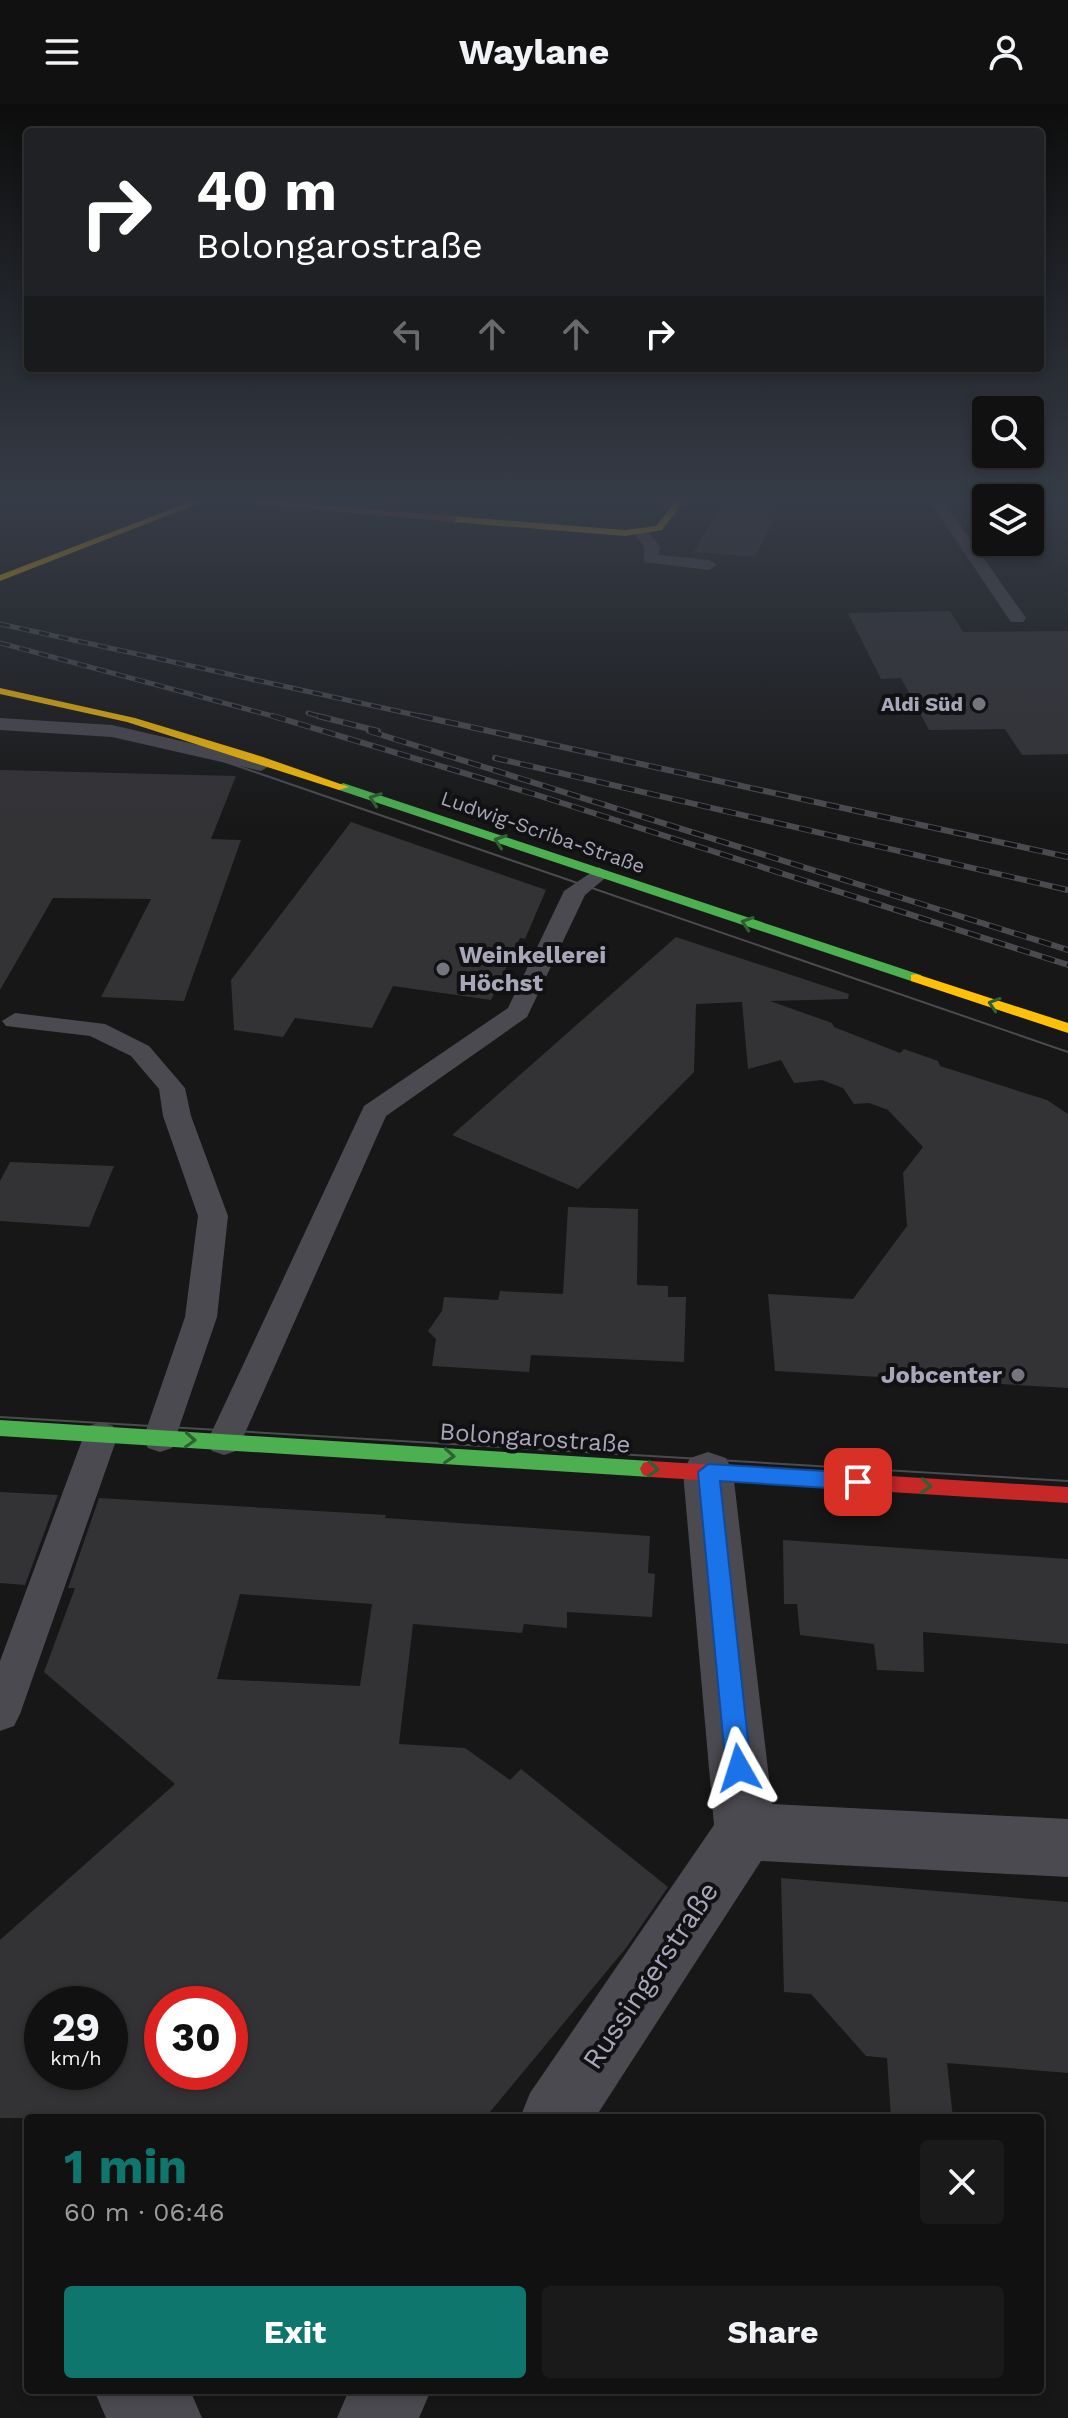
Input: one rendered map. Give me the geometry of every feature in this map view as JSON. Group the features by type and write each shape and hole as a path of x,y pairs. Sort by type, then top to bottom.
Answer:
{"main road":[{"name":"Ludwig-Scriba-Straße","path":"0,691 123,718 306,782 599,874 1068,1028"},
{"name":"Bolongarostraße","path":"0,1428 1068,1495"}],"street":[{"path":"708,1472 745,1831 1068,1848"},
{"name":"Russingerstraße","path":"558,2114 745,1831"},
{"path":"137,2394 163,2418"},
{"path":"376,2418 390,2394"}],"lane":[{"path":"1011,610 1017,618"},
{"path":"0,708 123,718"},
{"path":"0,724 128,733 306,782"},
{"path":"224,1442 374,1112 518,1012 575,891 599,874"},
{"path":"15,1021 96,1029 140,1051 172,1088 177,1116 213,1216 201,1317 160,1439"},
{"path":"0,1714 101,1435"}],"building":[{"name":"Aldi Süd","path":"950,611 963,632 1068,631 1068,754 1022,755 1005,729 929,730 901,678 881,679 848,613"},
{"path":"0,770 236,776 211,839 241,840 184,1001 101,997 151,899 53,898 0,990"},
{"path":"351,822 546,890 525,939 520,938 491,1000 393,986 372,1028 295,1018 283,1037 234,1030 231,980"},
{"path":"676,937 849,994 848,999 770,1001 832,1023 834,1027 900,1053 904,1049 938,1061 940,1066 1047,1100 1068,1114 1068,1388 775,1371 768,1294 853,1299 907,1226 903,1173 923,1147 888,1110 869,1103 854,1104 843,1088 822,1080 794,1083 781,1060 748,1069 742,1002 696,1004 694,1072 578,1189 452,1135"},
{"path":"10,1162 114,1166 89,1227 0,1221 0,1181"},
{"path":"568,1207 638,1209 637,1285 668,1286 668,1297 686,1297 684,1362 531,1355 529,1372 432,1366 436,1339 428,1331 442,1311 444,1297 498,1300 500,1291 563,1294"},
{"path":"0,1492 58,1495 25,1585 0,1583"},
{"path":"99,1498 386,1515 385,1518 650,1536 648,1573 655,1574 652,1617 567,1612 567,1628 524,1624 522,1633 413,1624 399,1744 465,1748 510,1780 521,1769 668,1887 626,1948 488,2114 24,2114 24,2118 0,2118 0,1940 175,1784 44,1672 75,1588 68,1588","holes":["240,1594 372,1604 360,1686 217,1679"]},
{"path":"783,1540 1068,1559 1068,1644 923,1632 924,1672 877,1670 874,1644 800,1635 797,1604 784,1604"},
{"path":"781,1878 1068,1902 1068,2073 947,2063 953,2114 891,2114 887,2058 866,2056 811,1994 784,1992"}],"tram line":[{"path":"0,721 107,727 162,740 1068,1052"},
{"path":"0,1417 1068,1481"}],"railway":[{"path":"0,624 429,718"},
{"path":"0,643 277,717"},
{"path":"308,713 326,718"},
{"path":"273,716 277,717"},
{"path":"318,716 326,718"},
{"path":"420,716 1068,857"},
{"path":"277,717 537,795 1068,965"},
{"path":"326,718 378,731"},
{"path":"369,731 1068,950"},
{"path":"495,758 1068,890"}],"traffic: fast":[{"path":"343,787 916,978"},
{"path":"0,1428 650,1469"}],"traffic: slow":[{"path":"0,691 131,720 343,787"},
{"path":"916,978 1068,1028"}],"traffic: jam":[{"path":"650,1469 1068,1495"}],"place":[{"name":"Aldi Süd","path":"979,704"},
{"name":"Weinkellerei Höchst","path":"443,969"},
{"name":"Jobcenter","path":"1018,1375"}],"route":[{"path":"739,1768 708,1472 858,1482"}]}
